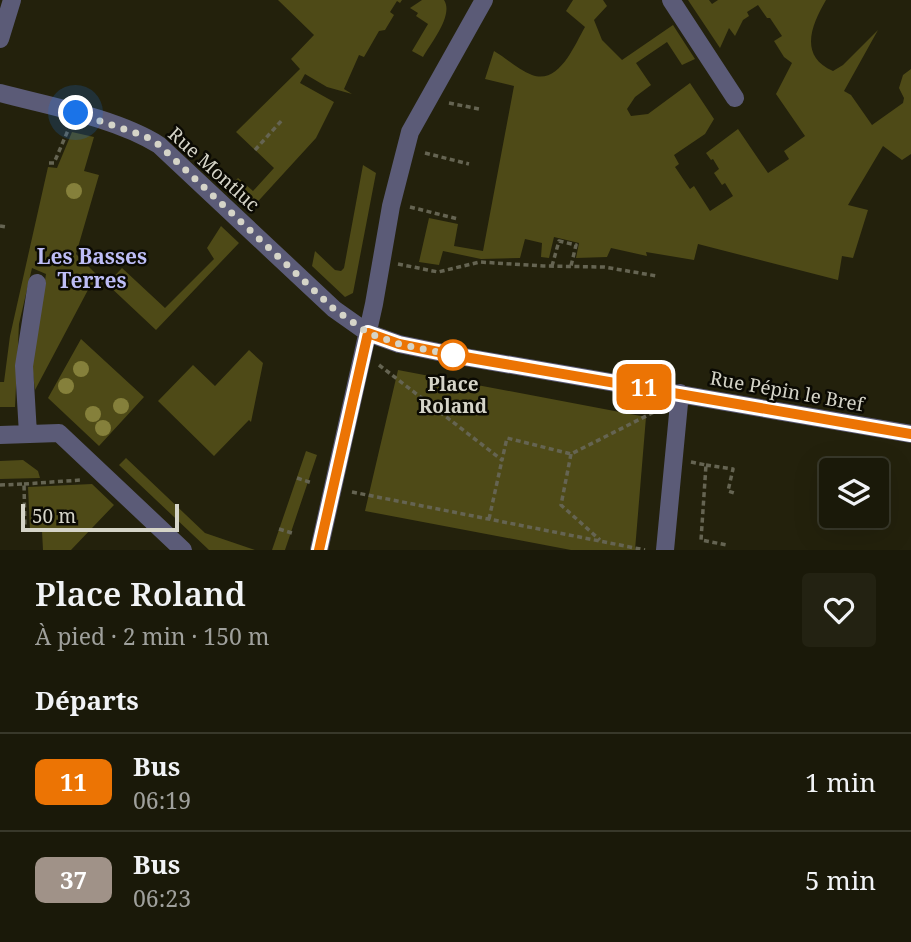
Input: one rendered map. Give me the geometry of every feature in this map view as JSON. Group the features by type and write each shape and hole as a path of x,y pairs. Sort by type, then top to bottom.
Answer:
{"street":[{"path":"0,39 12,0"},
{"path":"671,0 735,98"},
{"path":"319,550 368,333 391,206 410,132 477,3"},
{"name":"Rue Montluc","path":"0,93 76,113 145,136 159,145 334,309 368,333"},
{"path":"28,434 24,366 37,283"},
{"name":"Rue Pépin le Bref","path":"368,333 399,344 453,355 911,434"},
{"path":"666,550 680,393"},
{"path":"0,435 60,433 183,550"}],"path":[{"path":"443,102 479,109"},
{"path":"255,150 283,119"},
{"path":"48,163 54,163 70,126"},
{"path":"423,153 469,164"},
{"path":"408,206 458,219"},
{"path":"0,226 6,227"},
{"path":"552,266 559,241 576,245 571,266"},
{"path":"396,264 438,272 480,262 604,267 657,276"},
{"path":"377,363 502,460"},
{"path":"489,519 507,439 571,454 658,410"},
{"path":"571,454 561,505 602,541"},
{"path":"687,462 733,469 727,491 737,494"},
{"path":"706,465 701,540 727,545"},
{"path":"297,478 312,483"},
{"path":"0,485 91,479"},
{"path":"24,484 25,529"},
{"path":"346,491 645,550"},
{"path":"279,529 295,534"}],"shaded area":[{"path":"278,0 402,0 400,3 397,1 390,12 394,15 385,30 379,31 364,57 359,55 344,89 352,94 327,87 305,74 300,83 334,102 316,138 252,208 229,187 238,178 253,191 274,168 236,132 300,69 291,59 314,35"},
{"path":"422,0 444,0 446,6 444,21 423,57 412,51 428,24 410,8"},
{"path":"573,0 603,0 607,6 594,20 602,40 622,60 673,25 695,59 682,65 667,42 636,63 651,85 635,97 627,109 631,116 648,114 690,83 714,119 705,134 674,155 679,164 675,167 690,189 694,186 710,211 733,196 725,183 722,185 714,173 719,169 706,153 738,129 768,173 789,159 784,151 805,136 776,94 792,63 784,57 774,41 782,36 770,18 767,18 758,5 747,12 749,16 743,20 735,36 729,28 720,48 688,0 709,0 712,4 718,0 826,0 816,19 811,39 815,57 833,71 843,65 878,30 844,91 851,95 872,125 903,103 904,98 899,88 903,75 911,69 911,154 902,160 883,146 848,205 868,210 853,258 842,256 838,280 698,244 694,260 646,252 647,256 611,248 607,257 576,258 579,243 554,237 549,258 541,257 542,243 525,239 520,258 481,259 443,251 439,265 419,262 429,218 458,224 454,246 483,251 514,86 485,79 494,51 532,75 542,77 558,69 571,53 585,27 566,11"},
{"path":"72,132 94,137 84,171 99,175 76,254 104,282 89,288 35,390 32,366 46,274 32,268 19,324 15,407 0,407 0,382 4,382 10,336 48,167 57,168"},
{"path":"363,165 376,173 353,293 345,297 312,266 315,251 335,270 341,271 344,268"},
{"path":"221,226 239,243 156,330 107,284 122,268 165,308 214,259 207,248"},
{"path":"81,339 144,397 99,446 48,398"},
{"path":"249,350 263,363 251,422 249,420 214,456 158,401 193,365 215,386"},
{"name":"Place Roland","path":"398,370 646,417 635,550 571,550 365,511"},
{"path":"306,451 317,455 285,550 272,550"},
{"path":"126,458 205,533 255,550 209,550 119,465"},
{"path":"23,460 38,471 40,478 0,479 0,461"},
{"path":"92,484 114,505 71,550 43,550 42,531 30,530 28,487"}],"bus line":[{"name":"11","path":"319,550 368,333 399,344 453,355 911,434"}],"place":[{"name":"Place Roland","path":"453,355"}],"district":[{"name":"Les Basses Terres","path":"92,268"}],"route":[{"path":"76,113 145,136 159,145 334,309 368,333 399,344 453,355"}]}
